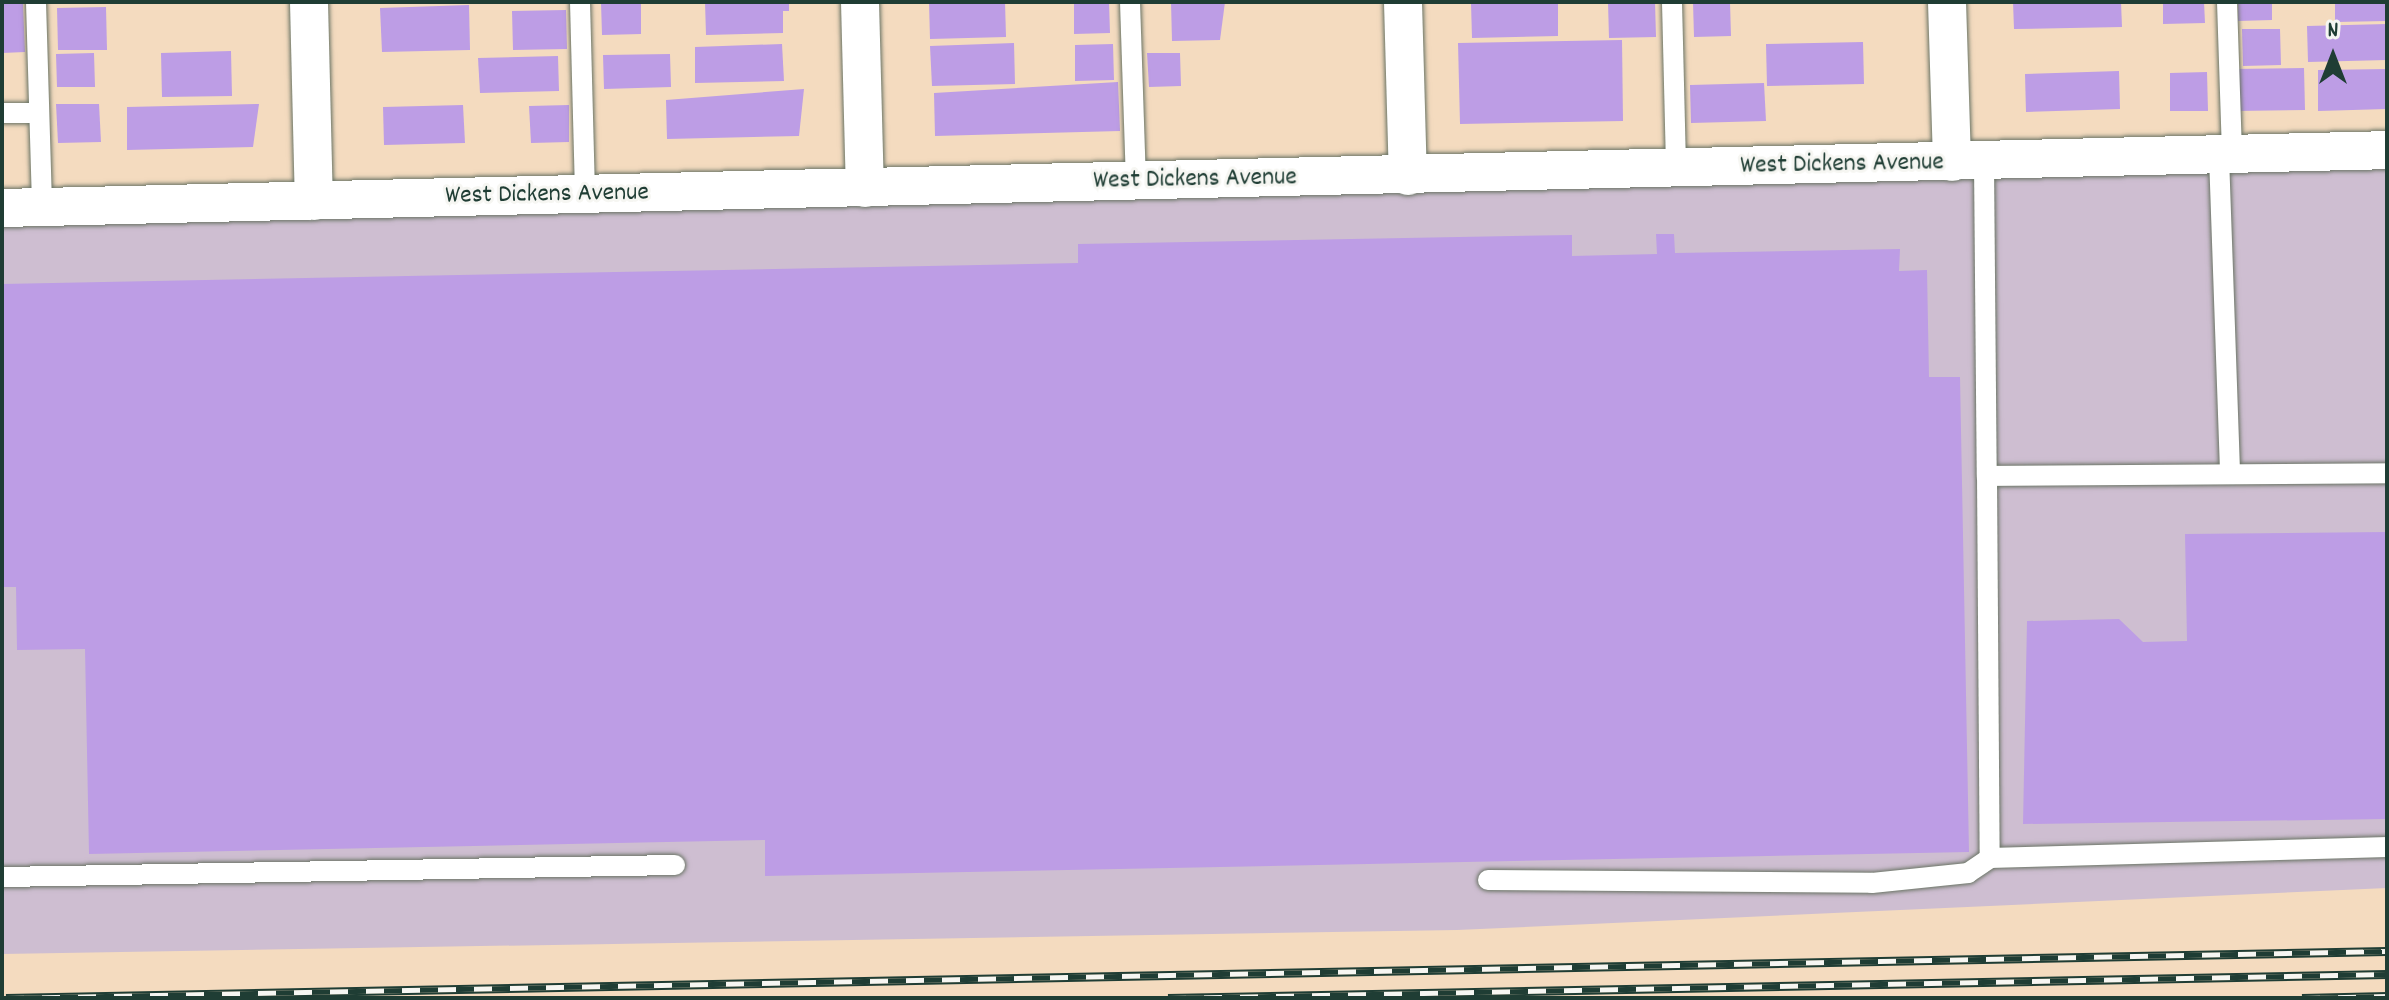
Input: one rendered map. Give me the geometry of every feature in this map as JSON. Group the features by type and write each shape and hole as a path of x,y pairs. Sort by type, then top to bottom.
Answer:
{"street":[{"path":"309,2 314,201"},
{"path":"860,2 865,188"},
{"path":"1403,2 1408,176"},
{"path":"1947,2 1968,162"},
{"name":"West Dickens Avenue","path":"2,208 2387,150"}],"lane":[{"path":"36,2 42,207"},
{"path":"580,2 585,195"},
{"path":"1130,2 1136,182"},
{"path":"1672,2 1676,169"},
{"path":"2227,2 2225,156 2230,474"},
{"path":"2,113 39,113"},
{"path":"1968,162 1987,476 1990,858"},
{"path":"1987,476 2387,473"},
{"path":"1488,880 1872,883 1968,873 1990,858 2387,847"},
{"path":"2,877 675,865"}],"shaded area":[{"path":"2387,160 2387,888 1457,930 2,954 2,227"}],"building":[{"path":"601,2 641,2 641,34 602,35"},
{"path":"705,2 789,2 789,11 783,11 783,33 706,35"},
{"path":"929,2 1005,2 1006,37 930,39"},
{"path":"1074,2 1109,2 1110,33 1074,34"},
{"path":"1171,2 1225,2 1220,40 1172,41"},
{"path":"1558,2 1558,36 1472,38 1471,3"},
{"path":"1608,2 1655,2 1656,37 1609,38"},
{"path":"1693,2 1730,2 1731,36 1694,37"},
{"path":"2013,2 2121,2 2122,27 2014,29"},
{"path":"2163,2 2204,2 2205,23 2163,24"},
{"path":"2238,2 2272,2 2272,20 2238,21"},
{"path":"2335,2 2387,2 2387,21 2335,22"},
{"path":"2,4 23,4 25,52 2,53"},
{"path":"469,5 470,50 382,52 380,8"},
{"path":"106,7 107,50 58,50 57,8"},
{"path":"566,10 567,49 513,50 512,11"},
{"path":"2387,24 2387,60 2308,62 2307,26"},
{"path":"2242,29 2280,29 2281,65 2243,66"},
{"path":"1622,40 1623,121 1460,124 1458,43"},
{"path":"1863,42 1864,84 1767,86 1766,44"},
{"path":"1014,43 1015,84 932,86 930,46"},
{"path":"782,44 784,81 695,83 695,47"},
{"path":"1113,44 1114,80 1075,81 1075,45"},
{"path":"231,51 232,96 162,97 161,53"},
{"path":"94,53 95,87 57,87 56,54"},
{"path":"1147,53 1180,53 1181,86 1149,87"},
{"path":"670,54 671,87 604,89 603,55"},
{"path":"558,56 559,91 480,93 478,58"},
{"path":"2304,68 2305,110 2236,111 2234,69"},
{"path":"2387,69 2387,109 2318,111 2318,70"},
{"path":"2119,71 2120,109 2026,112 2025,74"},
{"path":"2207,72 2208,111 2170,111 2170,73"},
{"path":"1118,82 1120,131 935,136 934,93"},
{"path":"1764,83 1766,121 1691,123 1690,85"},
{"path":"804,89 799,136 667,139 666,100"},
{"path":"56,104 99,104 101,142 58,143"},
{"path":"259,104 253,147 127,150 127,107"},
{"path":"463,105 465,143 384,145 383,107"},
{"path":"569,105 569,142 531,143 529,106"},
{"path":"1656,234 1674,234 1675,253 1900,249 1899,271 1927,270 1929,377 1960,377 1969,852 765,876 765,840 89,854 85,649 17,650 16,587 2,587 2,284 1078,263 1078,244 1572,235 1572,256 1657,254"},
{"path":"2387,532 2387,819 2023,824 2027,621 2119,619 2143,642 2187,641 2185,534"}],"railway":[{"path":"6,998 2387,951"},
{"path":"1168,998 2387,974"},
{"path":"2302,998 2387,996"}]}
